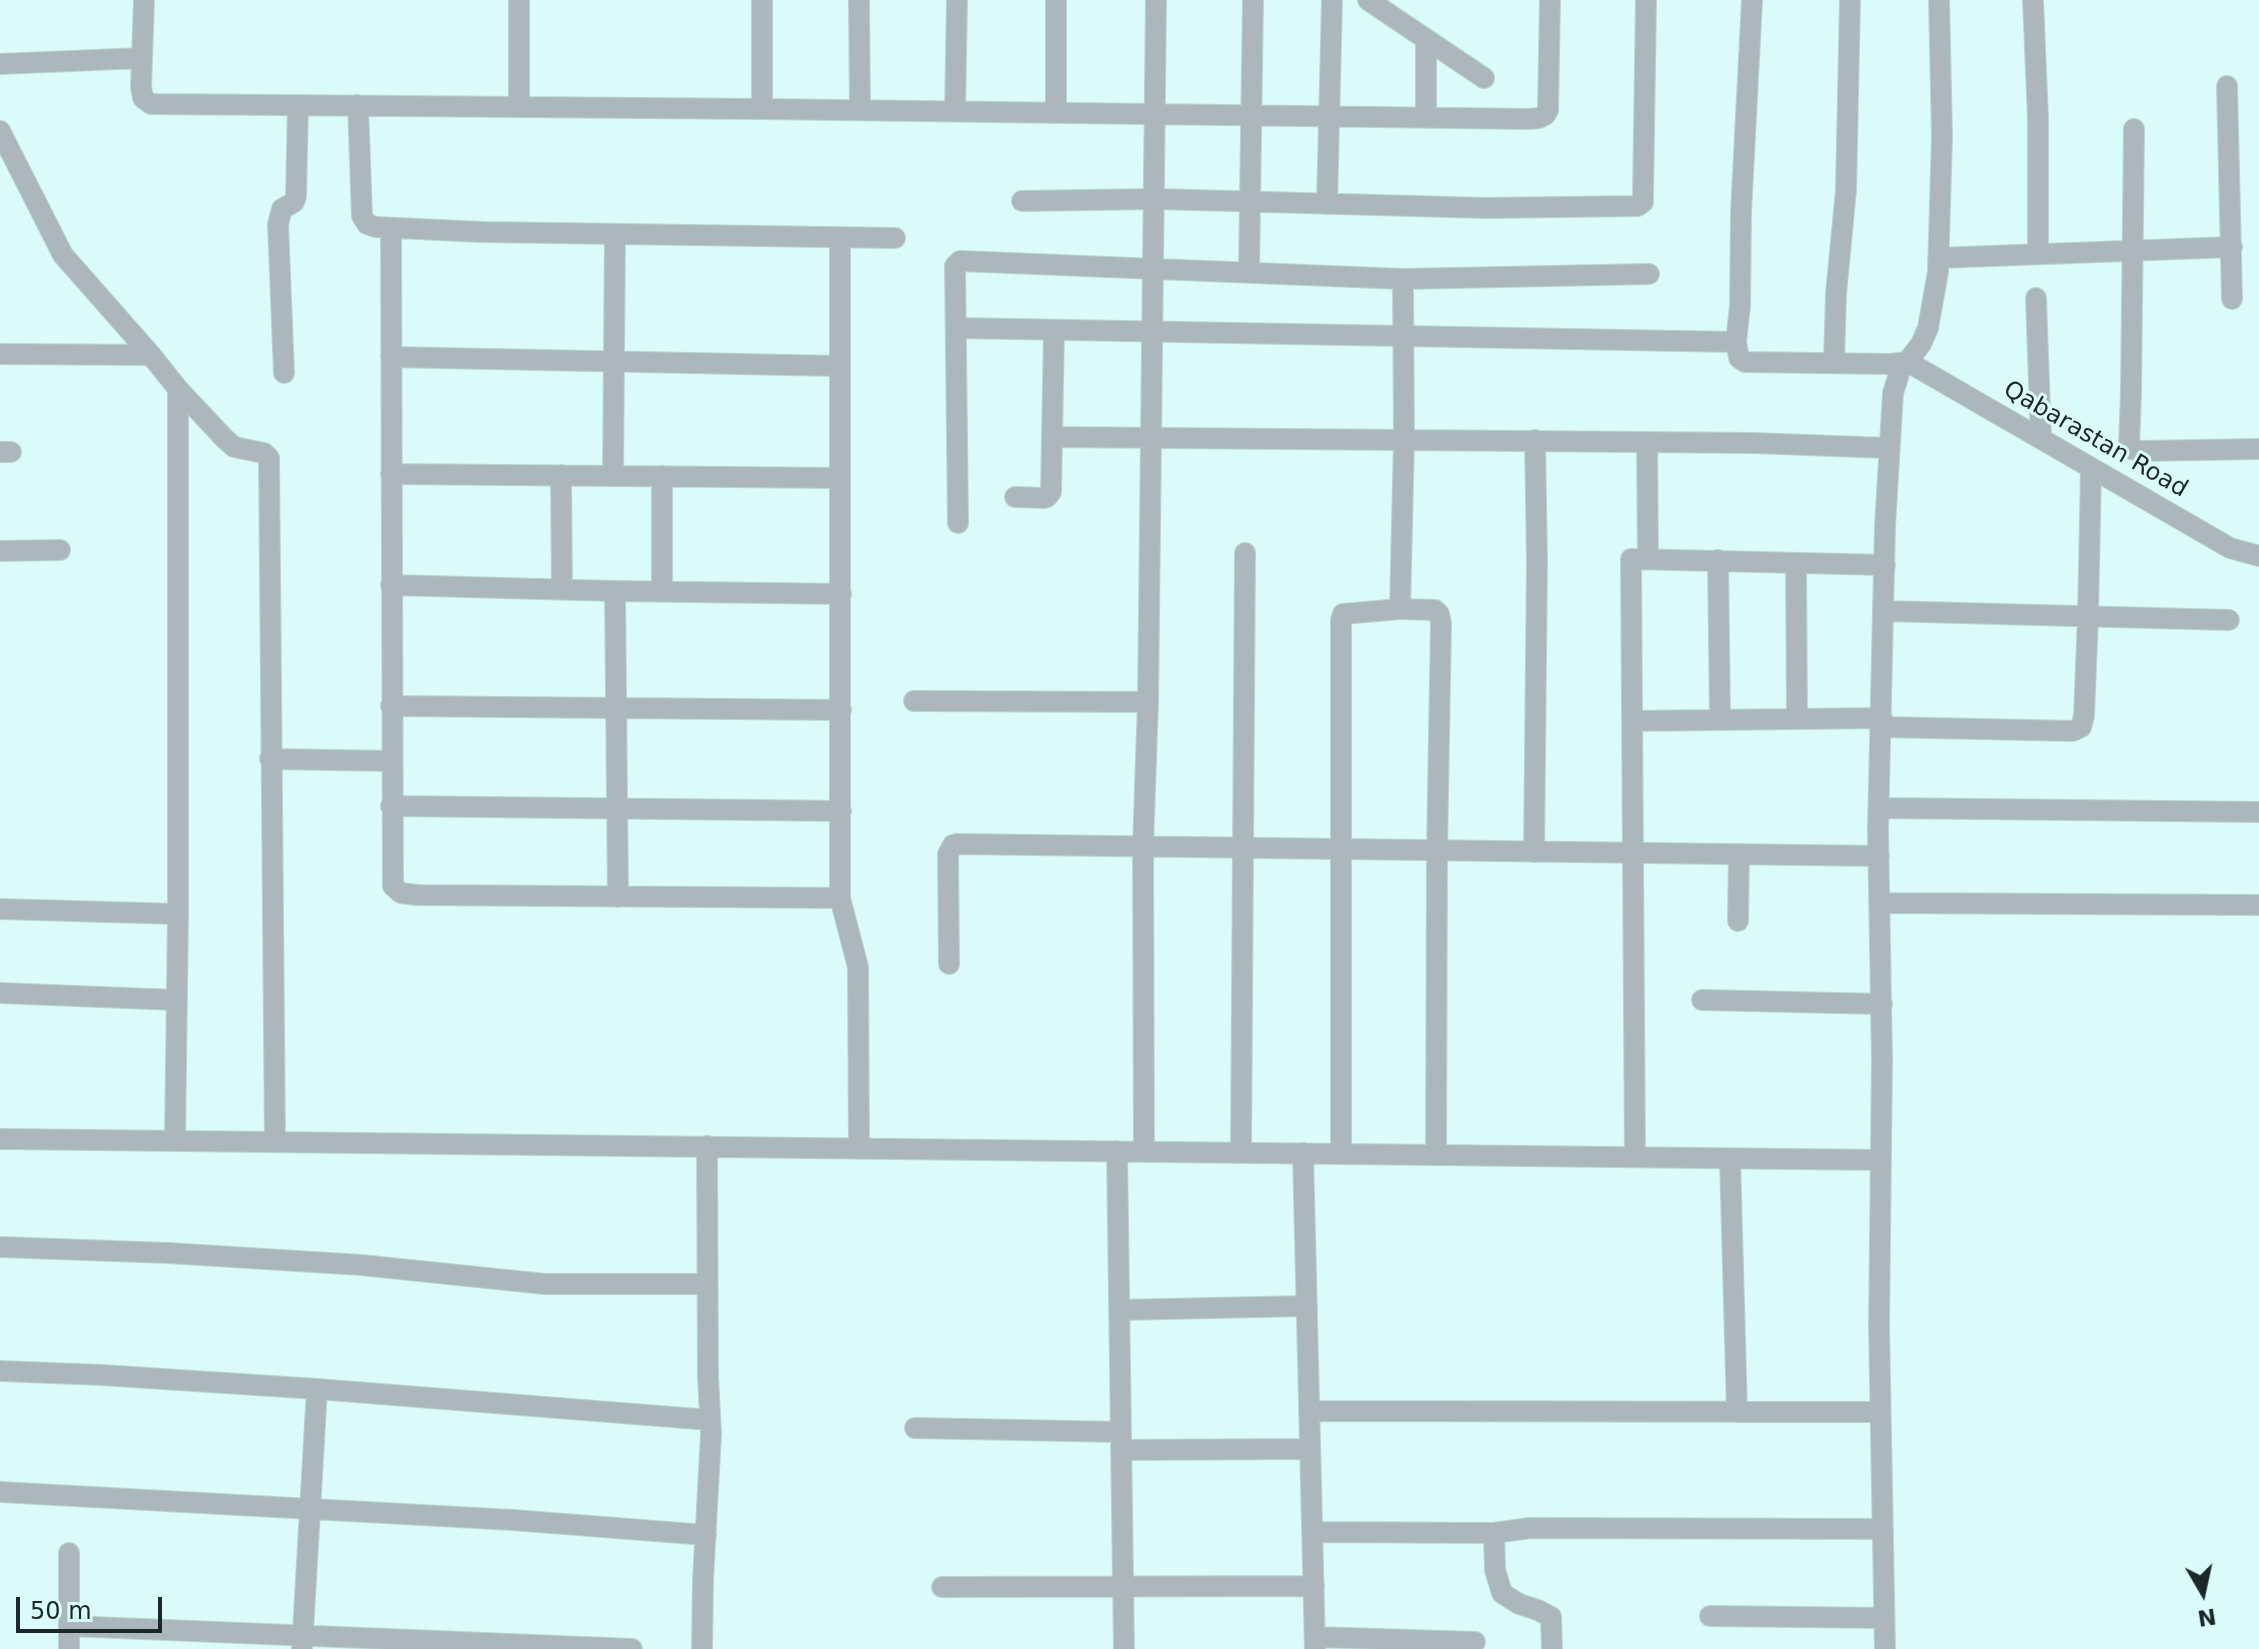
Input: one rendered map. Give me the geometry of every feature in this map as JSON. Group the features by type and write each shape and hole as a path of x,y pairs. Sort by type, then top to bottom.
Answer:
{"street":[{"path":"144,0 142,94 151,104 1529,119 1539,118 1548,110 1550,0"},
{"path":"519,0 519,106"},
{"path":"762,0 762,109"},
{"path":"859,0 860,110"},
{"path":"955,111 957,0"},
{"path":"1056,0 1056,112"},
{"path":"1144,1151 1143,846 1156,199 1156,0"},
{"path":"1249,271 1253,0"},
{"path":"1327,204 1332,0"},
{"path":"1368,0 1484,78"},
{"path":"1022,201 1156,199 1486,208 1627,208 1641,205 1646,0"},
{"path":"1752,0 1736,342 1739,358 1745,362 1908,362"},
{"path":"1834,363 1836,294 1846,190 1850,0"},
{"path":"1885,1649 1880,1412 1882,1004 1879,808 1888,448 1895,382 1928,328 1938,272 1942,137 1939,0"},
{"path":"2033,0 2038,119 2038,254"},
{"path":"1426,39 1426,118"},
{"path":"0,64 142,58"},
{"path":"2227,86 2232,299"},
{"path":"284,373 278,224 282,209 294,202 296,196 298,105"},
{"path":"358,105 362,216 367,224 482,232 895,238"},
{"path":"2134,129 2129,447 2142,451 2259,449"},
{"path":"0,131 63,255 178,389 234,447 264,453 269,458 275,1141"},
{"path":"391,228 393,886 401,893 417,895 840,898"},
{"path":"613,476 615,234"},
{"path":"840,237 840,898 858,967 859,1148"},
{"path":"1938,258 2232,247"},
{"path":"958,523 955,266 960,261 1403,279 1649,274"},
{"path":"1400,609 1404,439 1403,279"},
{"path":"2036,298 2041,439"},
{"path":"956,328 1736,342"},
{"path":"1015,497 1044,498 1050,495 1054,330"},
{"path":"0,354 151,355"},
{"path":"391,357 839,366"},
{"name":"Qabarastan Road","path":"1908,362 2230,548 2259,556"},
{"path":"175,1140 178,389"},
{"path":"1053,437 1535,440 1888,448"},
{"path":"1534,852 1535,440"},
{"path":"1647,442 1648,558"},
{"path":"1632,721 1797,719 2077,731 2084,716 2091,468"},
{"path":"391,474 840,478"},
{"path":"561,475 562,590"},
{"path":"662,476 662,592"},
{"path":"0,551 60,550"},
{"path":"1241,1152 1245,553"},
{"path":"1635,1157 1631,559 1885,565"},
{"path":"1718,560 1720,719"},
{"path":"1796,563 1797,719"},
{"path":"391,585 841,594"},
{"path":"615,591 618,897"},
{"path":"1341,1154 1341,620 1343,614 1400,609 1435,610 1441,623 1436,1155"},
{"path":"1884,611 2229,620"},
{"path":"914,701 1148,702"},
{"path":"391,706 841,710"},
{"path":"270,759 391,761"},
{"path":"391,806 841,811"},
{"path":"1879,808 2259,812"},
{"path":"949,964 948,854 953,845 1879,856"},
{"path":"1738,921 1739,854"},
{"path":"1881,903 2259,905"},
{"path":"0,909 178,914"},
{"path":"0,993 176,1000"},
{"path":"1702,1000 1882,1004"},
{"path":"0,1139 1881,1160"},
{"path":"702,1649 711,1458 707,1146"},
{"path":"1117,1151 1124,1649"},
{"path":"1303,1153 1315,1643 1475,1642"},
{"path":"1730,1159 1737,1412"},
{"path":"0,1247 331,1263 545,1284 707,1284"},
{"path":"1119,1310 1307,1306"},
{"path":"0,1371 317,1389 710,1420"},
{"path":"302,1643 317,1389"},
{"path":"1309,1411 1880,1412"},
{"path":"915,1428 1310,1449"},
{"path":"0,1492 513,1520 706,1535"},
{"path":"1312,1532 1494,1533 1530,1528 1882,1529"},
{"path":"1494,1533 1495,1570 1502,1593 1519,1604 1551,1617 1552,1649"},
{"path":"69,1553 69,1649"},
{"path":"942,1587 1314,1586"},
{"path":"1710,1616 1884,1618"},
{"path":"69,1626 302,1643 514,1643 632,1649"}]}
